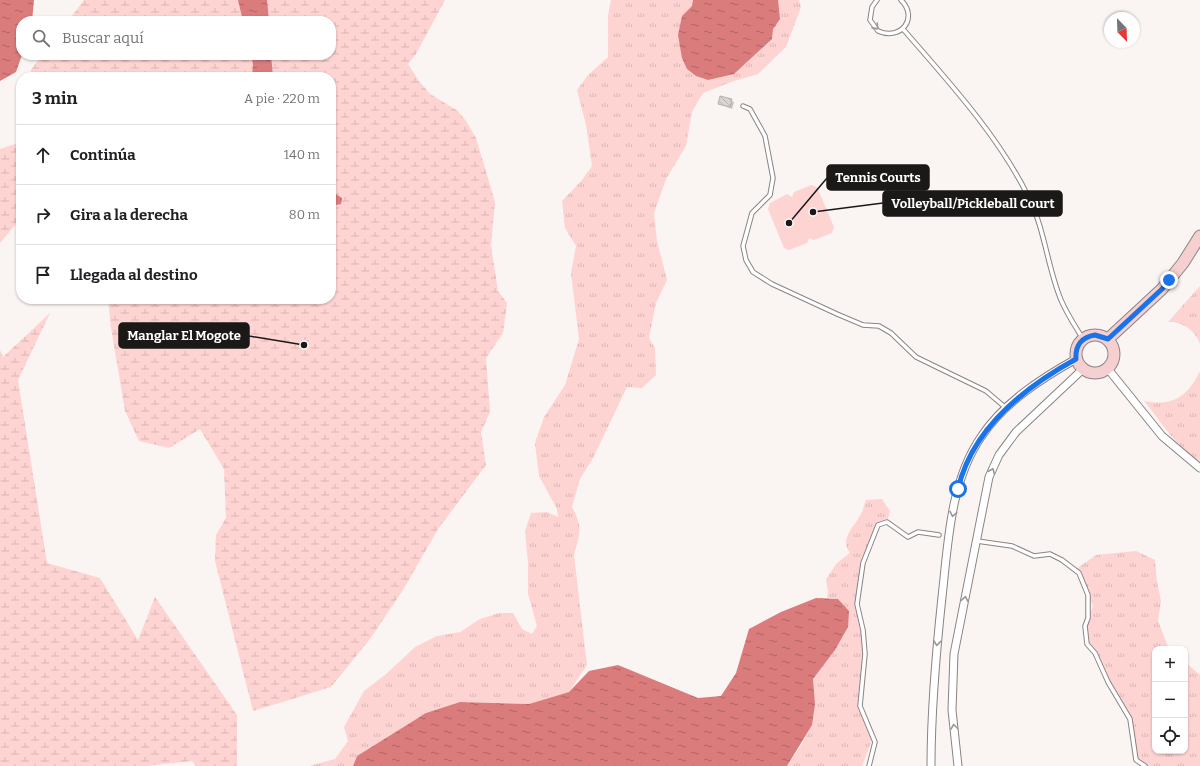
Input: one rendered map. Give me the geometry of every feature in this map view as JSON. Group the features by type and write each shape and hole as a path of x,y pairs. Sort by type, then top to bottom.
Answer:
{"street":[{"path":"1108,339 1162,289 1200,236"},
{"path":"1095,335 1108,339 1112,343 1115,354 1112,365 1108,369 1098,374 1087,372 1076,359 1077,348 1083,339 1095,335"},
{"path":"931,766 936,653 948,545 961,477 981,437 1006,408 1063,366 1076,359"},
{"path":"958,766 952,710 954,654 989,477 999,455 1016,432 1083,369"},
{"path":"1108,369 1162,436 1200,468"}],"lane":[{"path":"876,0 870,13 870,20 878,31 891,35 903,28 909,17 908,10 901,0"},
{"path":"903,28 962,98 1010,163 1028,196 1042,231 1060,298 1069,318 1083,339"},
{"path":"743,106 750,109 765,136 773,178 770,195 752,213 743,246 746,260 753,272 772,284 837,314 863,325 879,326 890,333 916,357 986,391 1006,408"},
{"path":"869,766 875,742 860,706 865,654 863,630 857,604 863,563 878,525 886,522 908,537 918,532 939,535"},
{"path":"977,541 1012,546 1034,556 1050,554 1062,560 1079,573 1088,595 1088,618 1085,626 1087,644 1095,653 1108,682 1130,719 1136,760 1145,766"}],"green space":[{"path":"84,0 445,0 416,54 408,64 430,94 458,111 466,121 476,138 495,202 491,245 498,291 507,303 503,333 486,358 490,412 481,432 486,465 438,529 403,590 370,639 331,687 253,711 215,561 216,535 226,518 224,469 200,429 169,448 139,441 125,411 111,328 109,304 336,304 336,72 31,72 31,70 38,60 336,60 336,16 72,16"},
{"path":"611,0 799,0 801,7 786,47 758,74 731,82 703,93 692,112 686,146 666,179 654,213 657,241 667,280 656,303 649,338 655,348 656,375 642,388 627,387 593,458 580,479 572,507 579,525 579,535 574,555 587,665 569,692 529,704 460,702 426,713 357,756 353,766 309,766 335,759 348,741 344,727 364,691 386,674 415,647 437,636 460,632 480,619 499,613 513,613 522,629 532,634 537,626 528,594 528,563 525,531 531,513 547,512 558,517 557,509 539,476 535,443 544,417 565,385 579,339 571,273 576,246 565,228 562,201 582,180 592,166 586,125 577,90 588,75 608,57 608,15"},
{"path":"16,144 16,224 0,243 0,149"},
{"path":"811,185 817,187 834,227 832,233 814,240 809,238 807,243 789,250 784,248 768,209 770,203 787,194 792,197 794,192"},
{"path":"1200,286 1200,344 1192,331 1188,328 1178,323 1168,322"},
{"path":"50,313 18,380 47,563 100,578 138,640 155,597 237,715 237,766 196,766 192,761 146,766 0,766 0,350 3,357"},
{"path":"1200,371 1200,461 1191,455 1169,434 1144,401 1163,402 1178,398 1190,387"},
{"path":"882,499 890,511 887,522 878,525 863,563 857,604 863,630 865,654 860,706 873,737 862,766 787,766 807,735 813,716 813,679 835,650 838,599 827,598 828,592 826,579 837,563 850,553 847,548 846,539 861,515 866,500"},
{"path":"1136,551 1155,560 1157,582 1161,601 1158,621 1168,646 1152,646 1152,754 1188,754 1188,665 1200,675 1200,766 1145,766 1136,760 1130,719 1118,703 1107,680 1101,659 1089,647 1083,631 1093,606 1076,569 1096,555"}],"water":[{"path":"0,0 34,0 32,16 16,16 16,60 20,60 16,72 0,81"},
{"path":"238,0 267,0 269,16 242,16"},
{"path":"693,0 778,0 780,19 773,29 772,39 734,74 708,80 696,76 687,69 682,58 678,35 682,16 692,6"},
{"path":"252,60 271,60 273,72 252,72"},
{"path":"336,194 342,198 341,204 336,205"},
{"path":"816,598 838,599 849,611 848,627 835,650 813,679 815,704 812,725 787,766 353,766 357,756 426,713 460,702 529,704 569,692 589,671 618,665 698,698 721,696 736,673 749,629 781,612"}],"building":[{"path":"720,96 732,99 730,107 718,104"}],"place":[{"name":"Volleyball/Pickleball Court","path":"813,212"},
{"name":"Tennis Courts","path":"789,223"},
{"name":"Manglar El Mogote","path":"304,345"}],"route":[{"path":"958,489 961,477 981,437 1006,408 1063,366 1076,359 1077,348 1083,339 1088,336 1095,335 1108,339 1162,289 1169,280"}]}
